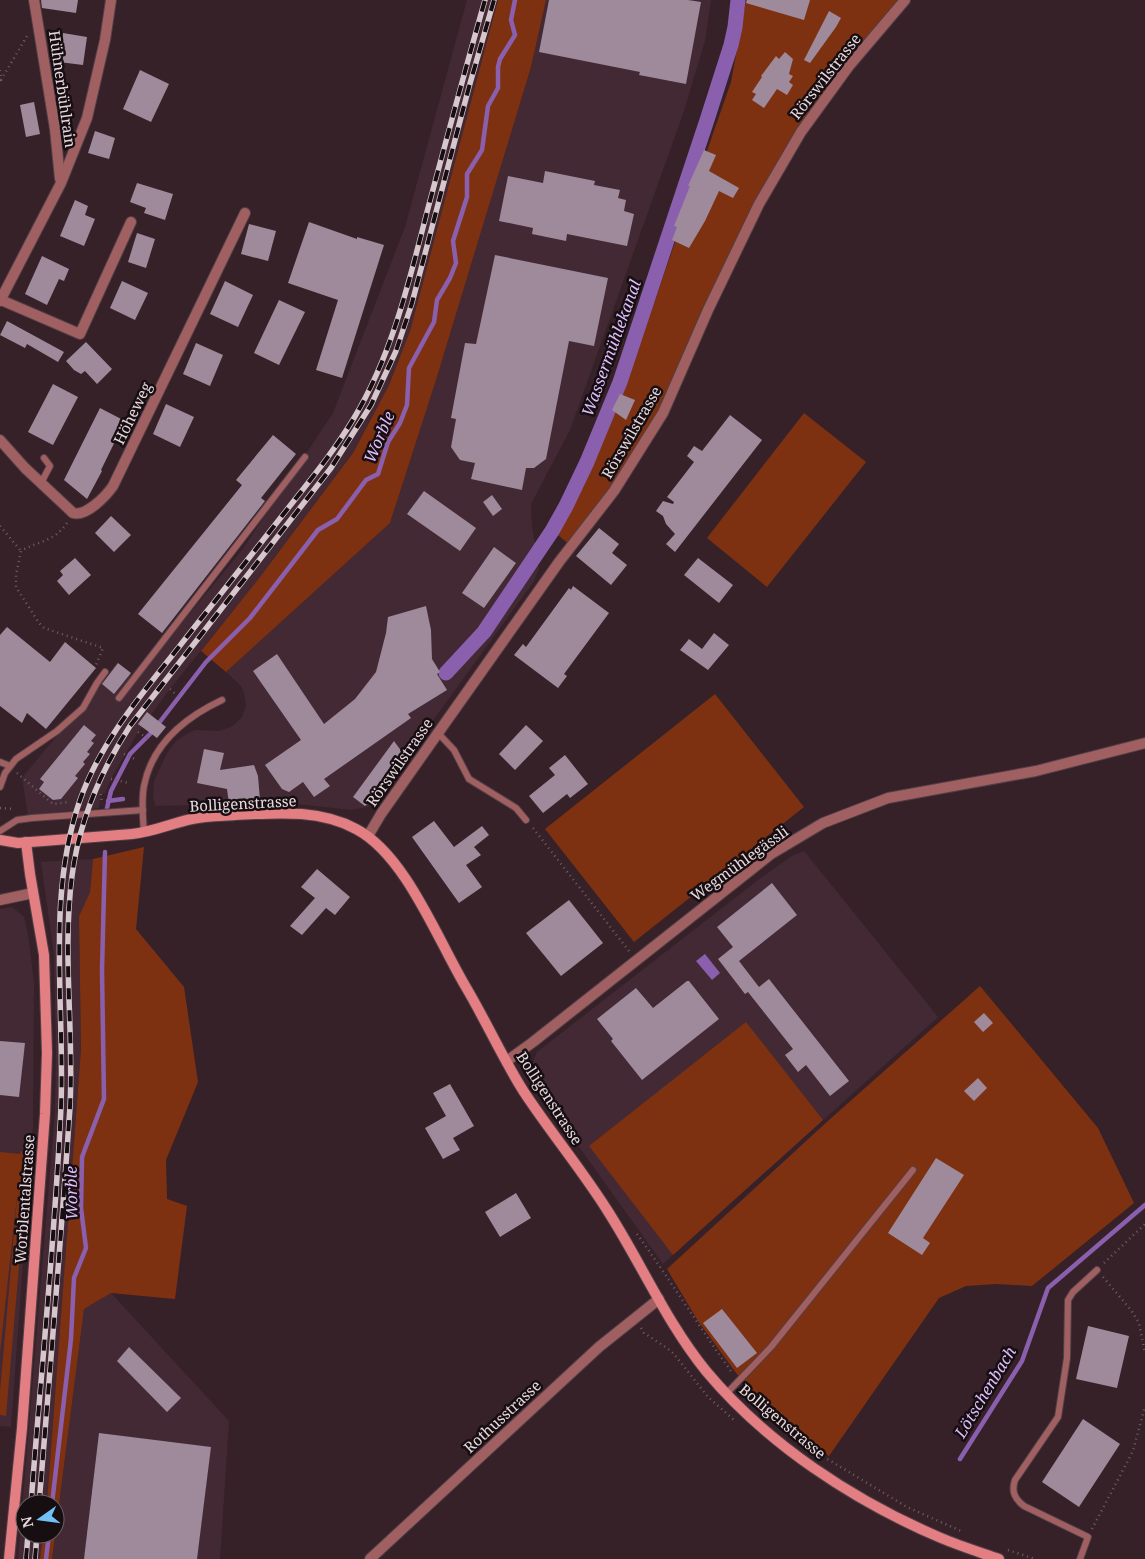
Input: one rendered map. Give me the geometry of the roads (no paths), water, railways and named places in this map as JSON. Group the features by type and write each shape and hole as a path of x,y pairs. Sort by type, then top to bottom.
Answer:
{"main road":[{"name":"Bolligenstrasse","path":"0,840 18,843 144,833 200,818 290,813 316,815 335,820 355,828 368,836 382,847 410,885 524,1091 612,1218 659,1299 692,1352 707,1371 763,1427 796,1455 853,1493 890,1514 942,1538 999,1559"},
{"name":"Worblentalstrasse","path":"9,1559 22,1428 45,1114 47,1053 44,955 26,842"}],"street":[{"name":"Hühnerbühlrain","path":"34,0 55,129 61,182"},
{"path":"111,0 105,40 87,118 61,182 0,300 80,334 131,222"},
{"name":"Rörswilstrasse","path":"368,836 381,814 559,562 619,483 663,413 708,310 759,204 801,132 849,66 905,0"},
{"name":"Höheweg","path":"0,440 73,513 83,513 108,493 245,213"},
{"name":"Wegmühlegässli","path":"508,1061 771,854 823,823 888,798 1036,771 1145,743"},
{"path":"0,900 33,893"},
{"name":"Rothusstrasse","path":"370,1559 599,1347 659,1299"}],"lane":[{"path":"119,698 305,457"},
{"path":"41,483 50,466 44,458"},
{"path":"0,787 10,766 21,755 57,731 82,708 105,672"},
{"path":"144,833 143,798 147,776 152,763 168,739 183,722 222,700"},
{"path":"438,733 454,750 469,779 516,808 526,820"},
{"path":"0,762 10,766"},
{"path":"0,831 17,820 143,810"},
{"path":"727,1393 771,1347 913,1170"},
{"path":"1080,1559 1088,1537 1024,1506 1013,1493 1013,1486 1015,1480 1058,1417 1067,1358 1068,1300 1073,1292 1097,1270"}],"waterway":[{"name":"Worble","path":"107,808 111,791 130,754 152,732 206,662 250,618 318,530 337,519 366,480 378,474 388,442 400,423 407,405 409,368 434,322 437,300 450,278 456,263 453,241 467,197 467,174 482,150 488,106 498,88 500,59 515,35 511,20 515,0"},
{"name":"Wassermühlekanal","path":"446,673 484,632 552,531 587,462 620,382 707,120 731,45 738,0"},
{"name":"Wassermühlekanal","path":"108,801 123,799"},
{"name":"Worble","path":"53,1494 71,1339 74,1278 86,1248 81,1208 82,1157 104,1099 102,970 105,852"},
{"name":"Lötschenbach","path":"960,1459 1022,1361 1048,1288 1145,1205"},
{"name":"Worble","path":"46,1559 48,1544"}],"railway":[{"path":"32,1494 52,1256 61,1107 60,913 63,875 70,837 80,800 97,761 120,725 145,690 320,468 346,431 367,394 379,369 398,318 485,0"},
{"path":"40,1494 70,1107 69,905 75,856 80,836 100,779 130,726 331,468 371,405 396,351 412,303 494,0"},
{"path":"26,1559 27,1544"},
{"path":"35,1559 36,1544"}]}
